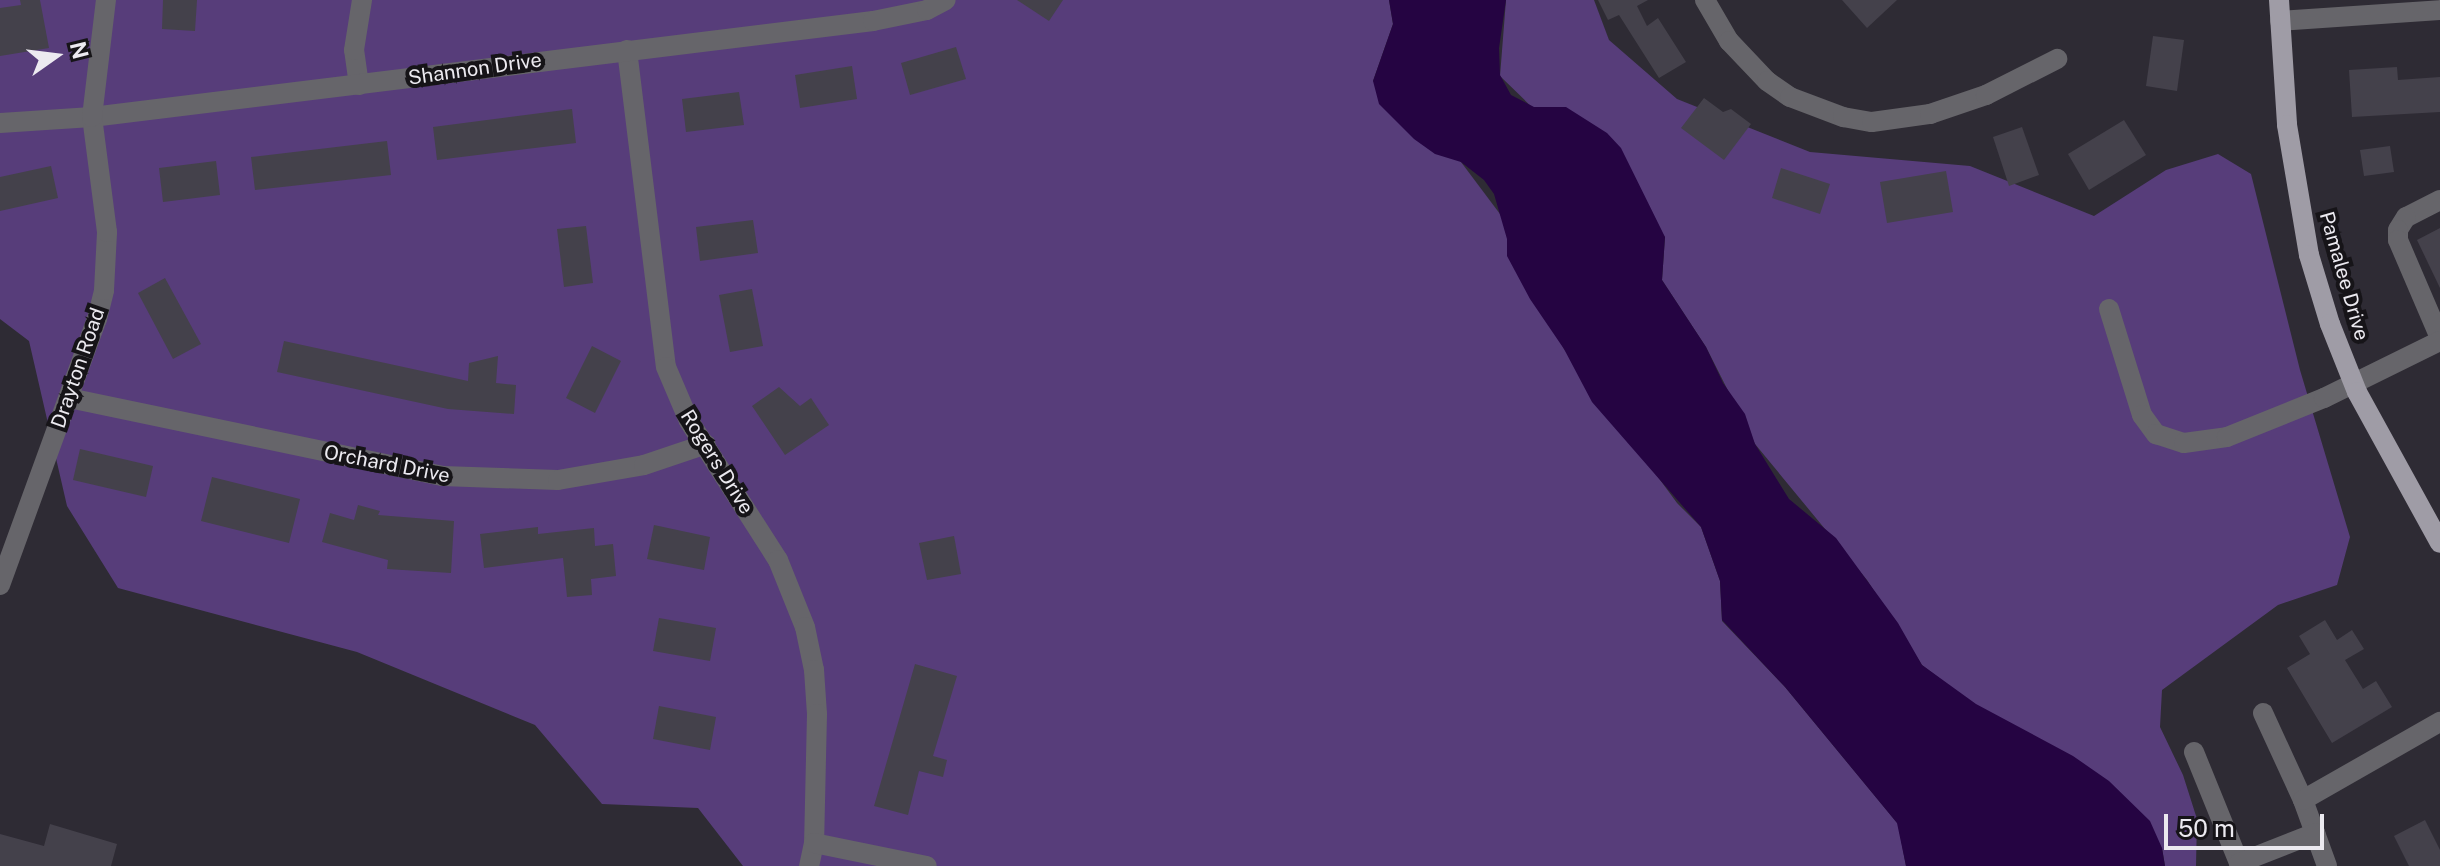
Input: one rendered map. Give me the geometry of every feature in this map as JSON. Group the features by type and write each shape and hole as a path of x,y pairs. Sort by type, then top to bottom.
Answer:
{"main road":[{"name":"Pamalee Drive","path":"2279,0 2287,125 2297,198 2330,324 2354,384 2440,543"}],"street":[{"name":"Drayton Road","path":"0,585 97,319 107,261 92,117 106,0"},
{"path":"359,85 354,50 362,0"},
{"name":"Shannon Drive","path":"0,123 92,117 873,21 927,10 946,0"},
{"path":"1705,0 1729,41 1767,81 1790,97 1843,117 1872,122 1930,114 1986,95 2057,59"},
{"path":"2280,21 2440,10"},
{"name":"Rogers Drive","path":"627,50 666,367 675,395 778,560 805,627 814,670 817,714 814,843 809,866"},
{"path":"2109,309 2142,415 2156,434 2184,443 2227,437 2354,384 2440,340 2398,240 2398,230 2406,217 2440,200"},
{"name":"Orchard Drive","path":"69,398 456,478 514,482 601,475 706,444"},
{"path":"2263,713 2303,800 2327,866"},
{"path":"2303,800 2440,722"},
{"path":"2194,752 2239,863 2315,833"},
{"path":"814,843 927,866"}],"shaded area":[{"path":"0,0 1389,0 1393,24 1373,81 1461,162 1500,214 1564,349 1677,503 1701,527 1720,581 1722,621 1785,687 1898,824 1906,866 743,866 698,808 602,804 535,725 357,652 118,588 67,506 29,341 0,319"},
{"path":"1389,0 1506,0 1499,48 1500,75 1511,95 1534,107 1566,107 1607,133 1621,148 1665,237 1662,280 1745,414 1755,444 1789,499 1836,538 1898,623 1922,665 1976,704 2073,756 2109,781 2150,821 2162,848 2165,866 1906,866 1897,823 1785,687 1722,620 1720,581 1701,527 1592,402 1564,349 1530,299 1507,256 1507,239 1494,194 1484,180 1461,162 1435,154 1414,139 1379,104 1373,81 1393,24"},
{"path":"1506,0 1594,0 1609,40 1677,99 1810,152 1970,166 2094,216 2166,170 2218,154 2251,174 2300,370 2350,537 2337,585 2278,605 2162,690 2160,727 2183,775 2197,819 2196,866 2165,866 2162,848 1922,665 1867,580 1755,444 1706,347 1662,280 1665,237 1500,76"}],"building":[{"path":"20,0 40,0 49,48 0,56 0,8 21,5"},
{"path":"163,0 197,0 195,31 162,29"},
{"path":"1017,0 1063,0 1049,21"},
{"path":"1598,0 1648,0 1637,6 1647,26 1658,18 1686,62 1659,78 1619,15 1608,20"},
{"path":"1842,0 1897,0 1867,28"},
{"path":"2153,36 2184,40 2177,91 2146,86"},
{"path":"956,47 966,79 910,95 901,63"},
{"path":"852,66 857,99 800,108 795,75"},
{"path":"2397,67 2398,80 2440,77 2440,112 2352,117 2349,70"},
{"path":"739,92 744,125 686,132 682,99"},
{"path":"1704,98 1723,112 1731,109 1751,124 1724,160 1681,128"},
{"path":"572,109 576,143 437,160 433,127"},
{"path":"2124,120 2146,155 2089,190 2068,154"},
{"path":"2022,127 2039,175 2009,186 1993,137"},
{"path":"387,141 391,175 255,190 251,157"},
{"path":"2390,146 2394,172 2364,176 2360,150"},
{"path":"216,161 220,195 163,202 159,168"},
{"path":"51,166 58,198 0,211 0,177"},
{"path":"1781,168 1830,184 1820,214 1772,198"},
{"path":"1946,171 1953,212 1887,223 1880,182"},
{"path":"753,220 758,253 700,261 696,227"},
{"path":"586,226 593,283 564,287 557,229"},
{"path":"2440,228 2440,288 2417,240"},
{"path":"165,278 201,344 173,359 138,293"},
{"path":"752,289 763,346 730,352 719,295"},
{"path":"284,341 468,381 469,363 498,356 496,383 516,385 514,414 448,409 277,372"},
{"path":"592,346 621,361 595,413 566,398"},
{"path":"779,387 800,406 811,398 829,425 785,455 752,406"},
{"path":"80,449 153,466 146,497 73,480"},
{"path":"212,477 300,499 289,543 201,521"},
{"path":"358,505 380,511 378,515 454,521 451,573 387,569 388,560 322,542 330,513 354,520"},
{"path":"654,525 710,537 704,570 647,559"},
{"path":"538,527 538,534 594,528 595,546 613,544 616,576 591,579 592,595 567,597 563,558 484,568 480,534"},
{"path":"954,536 961,574 927,580 919,543"},
{"path":"659,618 716,628 710,661 653,651"},
{"path":"2325,620 2337,640 2352,630 2364,649 2345,660 2363,689 2376,681 2392,707 2332,743 2287,668 2310,654 2299,636"},
{"path":"915,664 957,676 933,756 947,760 943,777 919,771 908,815 874,806"},
{"path":"659,706 716,717 710,750 653,739"},
{"path":"2425,820 2440,850 2440,866 2409,866 2394,836"},
{"path":"50,824 117,844 111,866 0,866 0,834 44,846"}]}
